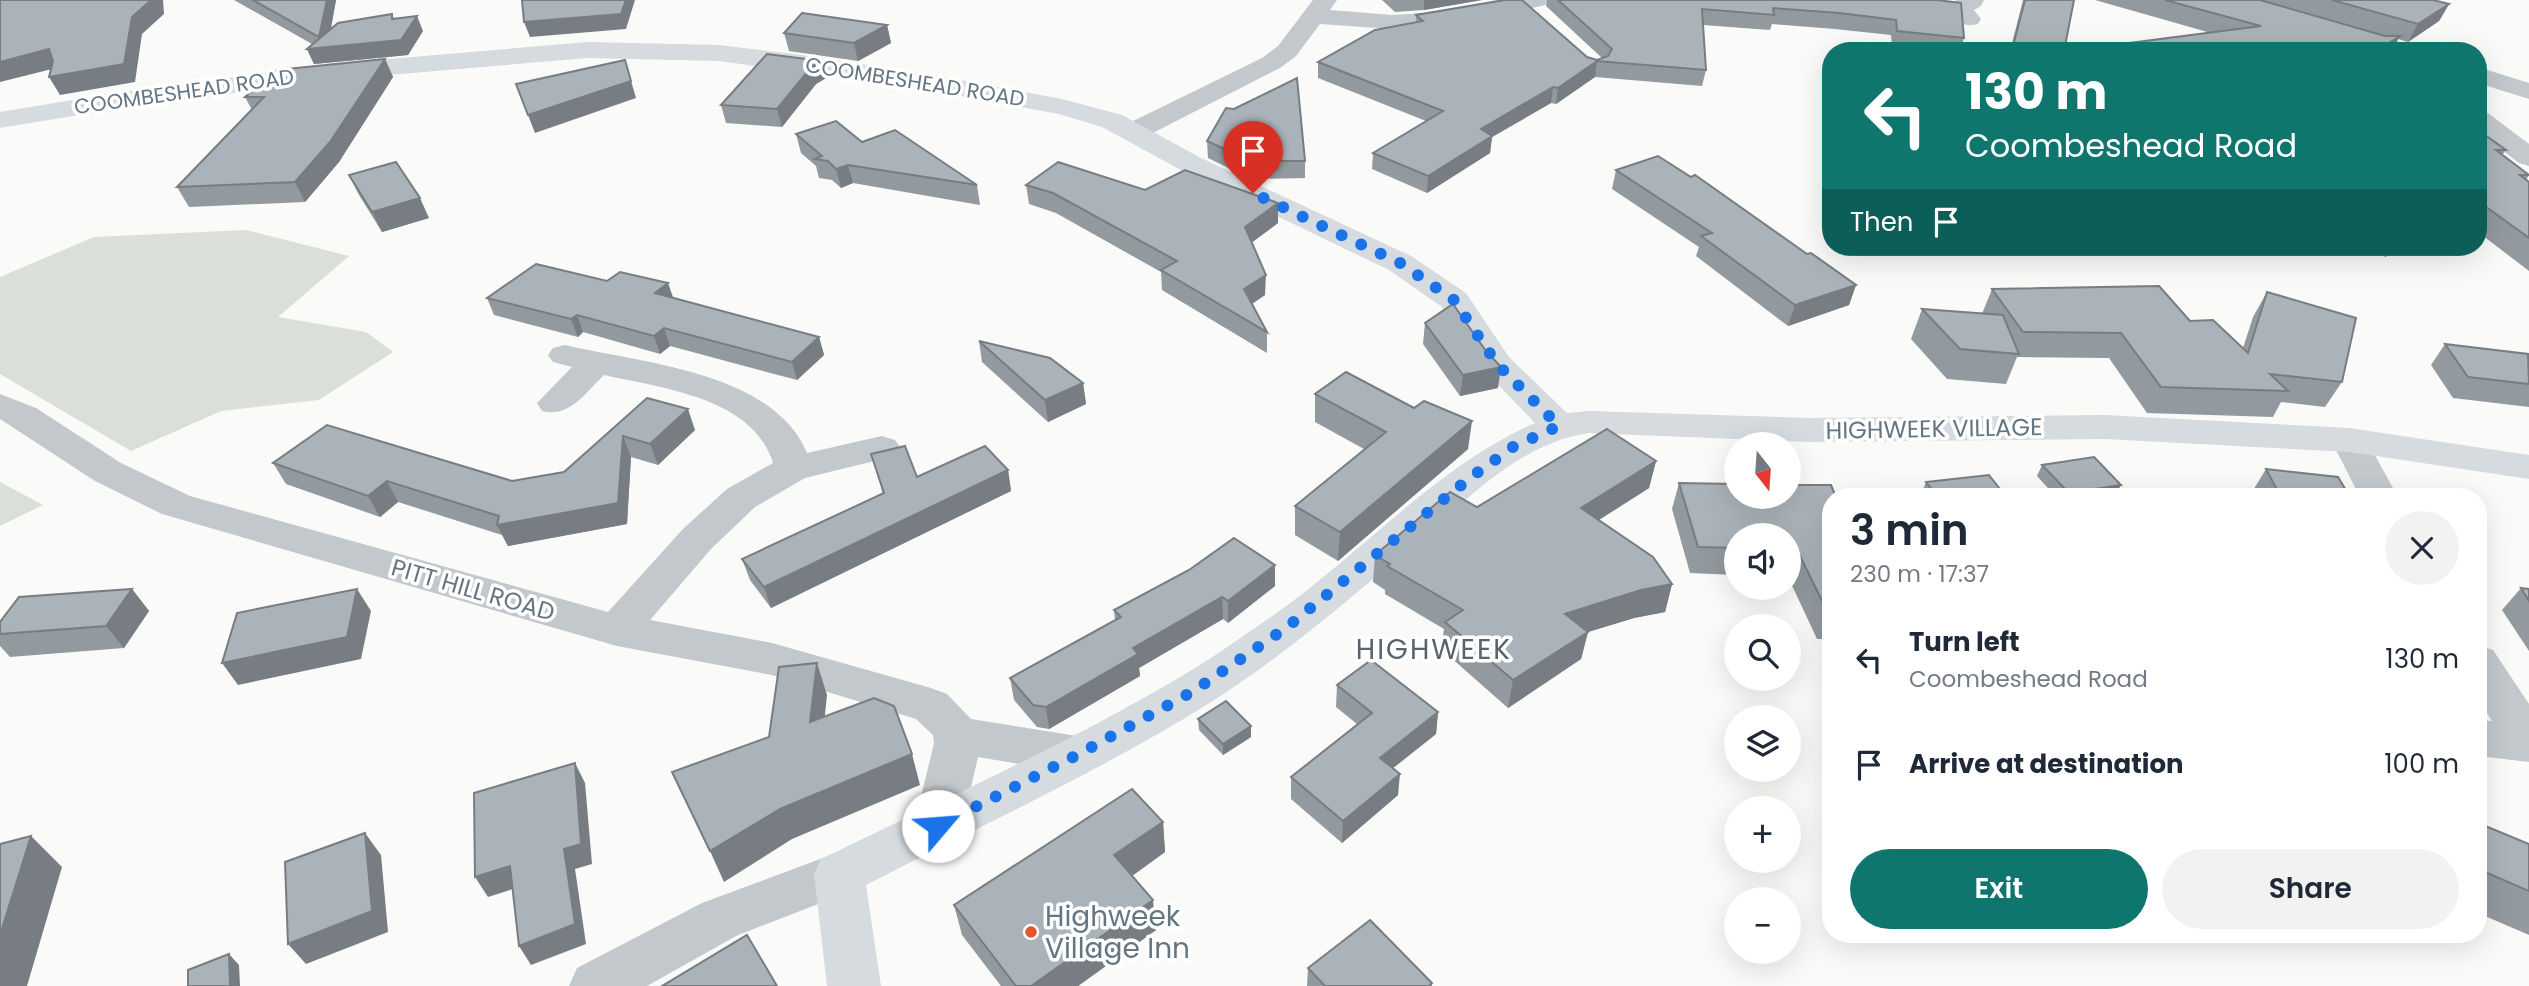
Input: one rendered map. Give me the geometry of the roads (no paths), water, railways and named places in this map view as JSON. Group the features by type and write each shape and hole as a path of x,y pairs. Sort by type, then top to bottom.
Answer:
{"street":[{"path":"1931,5 1967,9"},
{"path":"1133,132 1271,64 1287,51 1319,8 1392,22 1534,7"},
{"path":"2326,27 2375,42"},
{"name":"COOMBESHEAD ROAD","path":"0,120 109,102 341,71 588,50 665,50 794,62 922,81 1062,107 1097,116 1133,132 1191,164 1400,263 1454,300 1497,364 1559,426"},
{"path":"2487,78 2520,88"},
{"path":"2487,103 2520,88"},
{"path":"2487,126 2529,157"},
{"path":"555,403 580,360 679,381 718,393 761,417 781,438 793,468"},
{"name":"PITT HILL ROAD","path":"0,405 23,416 108,472 176,505 617,629 772,659 931,706 946,719 956,735"},
{"name":"HIGHWEEK VILLAGE","path":"839,874 1077,755 1192,692 1286,628 1471,477 1513,447 1559,426 1589,422 1809,430 2105,427 2349,440 2529,467"},
{"path":"2349,440 2374,488"},
{"path":"617,629 697,539 741,498 793,468 882,448"},
{"path":"2487,676 2529,743"},
{"path":"938,826 949,788 956,735 1077,755"},
{"path":"2487,739 2529,743"},
{"path":"596,986 720,919 839,874 854,986"}],"place":[{"name":"Highweek Village Inn","path":"1031,932"}],"district":[{"name":"HIGHWEEK","path":"1434,649"}]}
